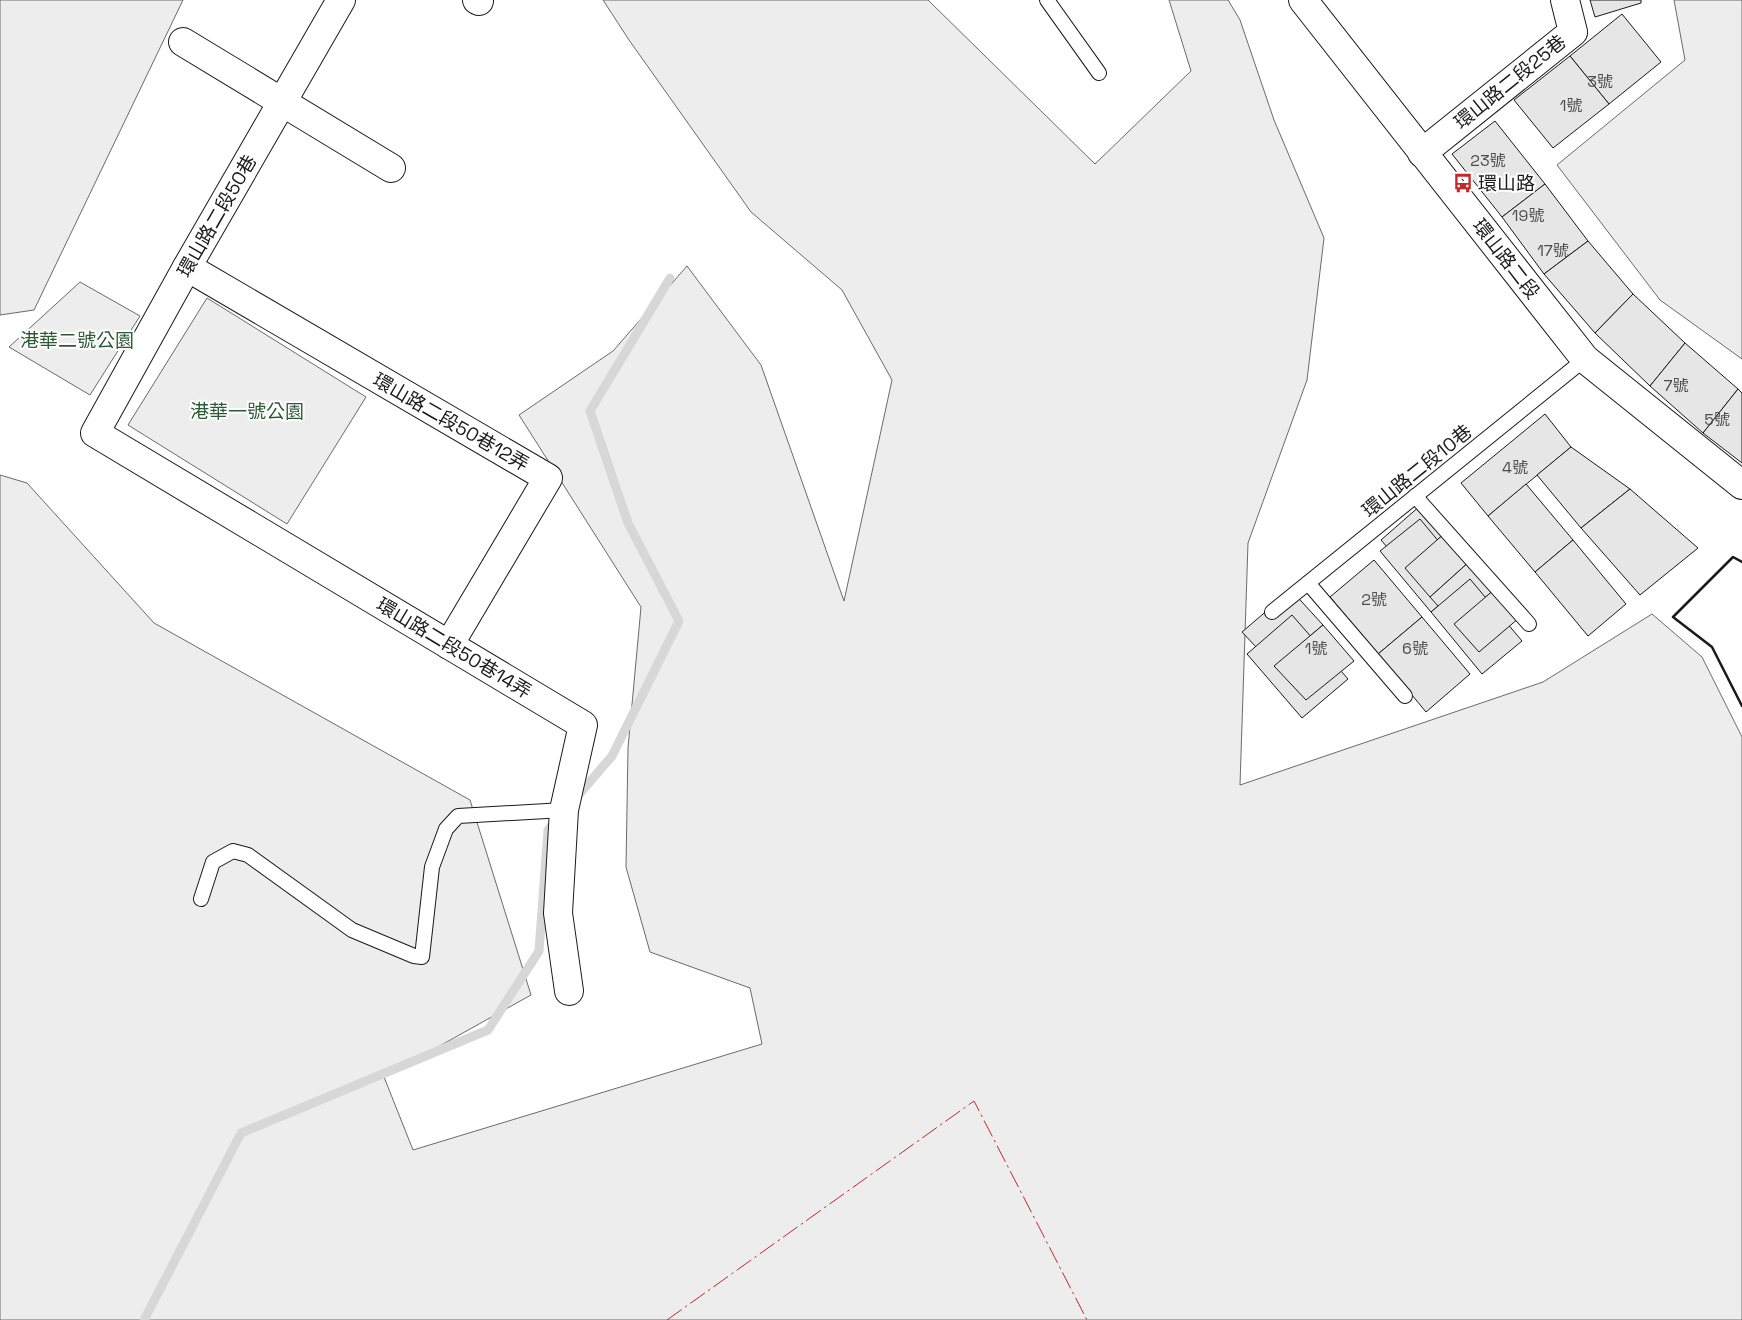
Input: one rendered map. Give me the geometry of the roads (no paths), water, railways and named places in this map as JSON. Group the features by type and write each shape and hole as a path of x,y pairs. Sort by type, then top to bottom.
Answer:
{"street":[{"name":"環山路二段50巷","path":"95,433 187,267 340,0"},
{"name":"環山路二段","path":"1303,0 1585,358 1742,485"},
{"name":"環山路二段25巷","path":"1422,153 1572,32 1565,0"},
{"path":"183,42 391,168"},
{"name":"環山路二段50巷12弄","path":"187,267 548,478 449,645"},
{"name":"環山路二段50巷14弄","path":"95,433 583,725 564,810 558,913 570,991"}],"lane":[{"path":"1047,0 1099,73"},
{"name":"環山路二段10巷","path":"1272,612 1585,358"},
{"path":"1415,496 1529,624"},
{"path":"1308,583 1405,696"},
{"path":"202,899 213,862 233,851 248,855 352,930 414,956 422,957 432,867 446,829 458,816 564,810"}],"waterway":[{"path":"575,799 612,756 679,621 628,523 590,411 670,278"},
{"path":"144,1320 241,1133 488,1030 539,951 548,830 556,820"}],"place":[{"name":"環山路","path":"1463,183"}],"park label":[{"name":"港華二號公園","path":"77,340"},
{"name":"港華一號公園","path":"247,411"}]}
